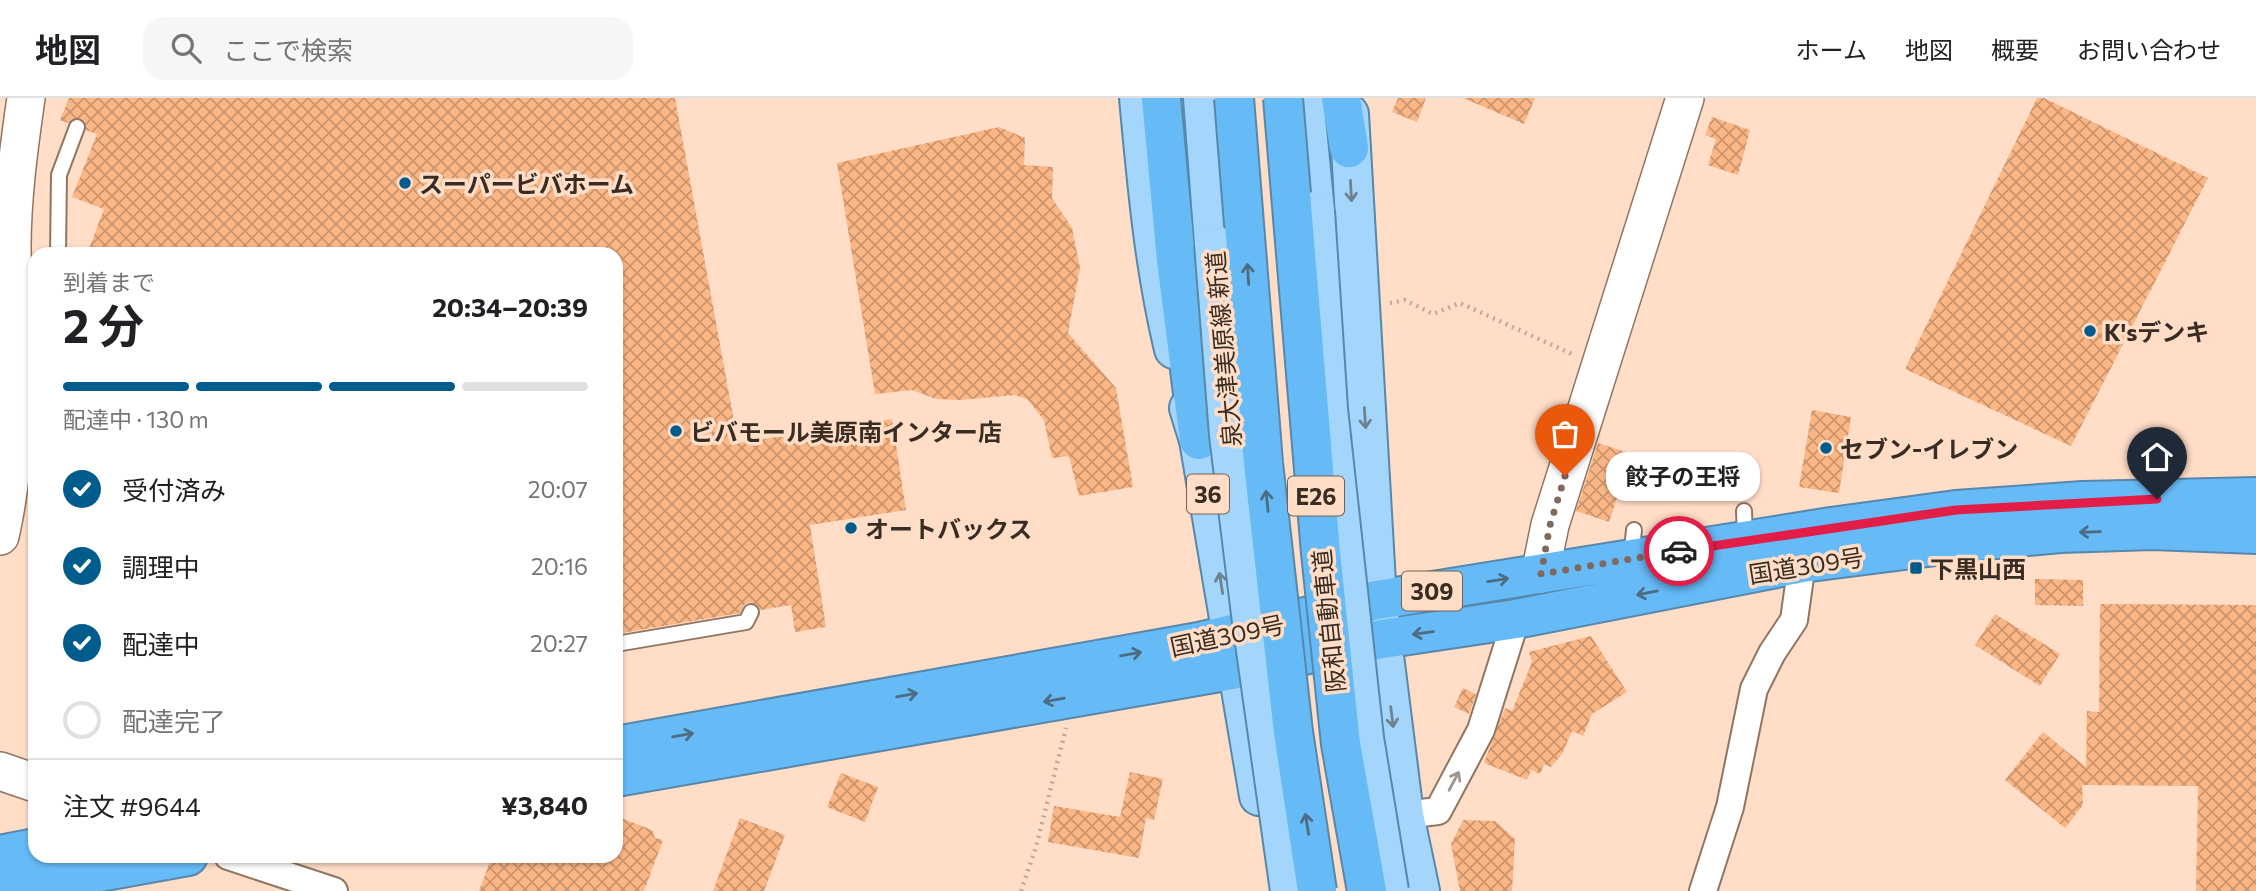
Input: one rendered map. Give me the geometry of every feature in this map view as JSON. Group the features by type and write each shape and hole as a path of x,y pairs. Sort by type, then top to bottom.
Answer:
{"highway":[{"path":"1161,98 1176,260 1214,438"},
{"path":"1182,98 1204,245"},
{"name":"阪和自動車道","path":"1234,98 1263,463 1293,732 1317,891"},
{"name":"阪和自動車道","path":"1283,98 1322,567 1341,744 1367,891"},
{"path":"1341,98 1349,148"},
{"name":"国道309号","path":"623,776 1073,697 1233,652 1377,600 1541,574 1632,545 1745,526 2083,501 2256,497"},
{"name":"国道309号","path":"623,745 1233,652 1382,639 1516,619 1802,563 2060,533 2153,530 2256,534"},
{"path":"0,855 28,849"},
{"path":"0,890 155,863"}],"main road":[{"name":"36","path":"1139,98 1160,292 1214,438 1233,652 1276,891"},
{"name":"泉大津美原線 新道","path":"1203,98 1204,245 1214,438 1252,622 1290,891"},
{"path":"1304,98 1328,410 1364,738 1389,891"},
{"path":"1349,98 1349,148 1377,600 1404,815 1420,891"}],"street":[{"path":"0,536 25,418 8,355 12,244 19,146 26,98"},
{"path":"1541,574 1550,525 1603,376 1685,98"},
{"path":"1703,891 1730,807 1754,689 1772,653 1794,620 1802,563"},
{"path":"1404,815 1438,811 1481,730 1516,619"},
{"path":"0,771 28,781"},
{"path":"249,863 334,891"}],"lane":[{"path":"58,247 59,175 77,127"},
{"path":"623,642 746,622 751,612"}],"path":[{"path":"1358,308 1405,300 1433,314 1460,303 1603,376"},
{"path":"1021,891 1036,847 1073,697"}],"building":[{"name":"ビバモール美原南インター店","path":"69,98 675,98 738,443 892,419 906,510 810,525 826,627 795,632 791,605 760,610 751,602 745,604 740,613 623,633 623,247 90,247 104,209 72,197 97,134 86,130 85,121 80,118 68,123 60,120"},
{"path":"1398,98 1426,98 1417,122 1392,112"},
{"path":"1463,98 1535,98 1524,124"},
{"path":"2037,98 2044,98 2208,178 2071,446 1905,369"},
{"path":"1712,117 1750,130 1738,175 1708,165 1716,139 1705,135"},
{"path":"999,127 1025,138 1024,165 1053,167 1052,198 1072,228 1080,268 1068,333 1116,388 1133,487 1079,496 1069,456 1052,458 1044,420 1027,399 1015,395 960,400 936,399 912,390 875,394 837,163"},
{"path":"1812,410 1851,417 1839,493 1799,487"},
{"path":"1598,443 1632,454 1609,522 1576,511"},
{"path":"2035,579 2083,580 2083,606 2035,605"},
{"path":"2100,604 2256,605 2256,891 2196,891 2198,786 2082,785 2083,805 2065,828 2005,780 2043,732 2086,767 2087,711 2099,712"},
{"path":"1995,614 2060,654 2040,686 1975,645"},
{"path":"1591,636 1627,692 1592,714 1583,736 1572,731 1562,754 1551,767 1544,764 1540,774 1531,770 1527,780 1484,763 1505,708 1512,711 1532,662 1529,652"},
{"path":"1463,688 1476,694 1469,714 1454,707"},
{"path":"1130,772 1163,779 1154,820 1146,818 1139,858 1048,842 1054,806 1120,817"},
{"path":"841,773 878,787 865,822 827,807"},
{"path":"740,818 785,835 764,891 713,891"},
{"path":"623,819 652,830 655,838 663,840 644,891 479,891 489,863 623,863"},
{"path":"1463,820 1495,821 1515,839 1512,891 1460,891 1451,844"}],"way so far":[{"path":"1565,476 1550,525 1541,574 1679,551"}],"place":[{"name":"スーパービバホーム","path":"405,183"},
{"name":"K'sデンキ","path":"2090,331"},
{"name":"ビバモール美原南インター店","path":"676,431"},
{"name":"セブン-イレブン","path":"1826,448"},
{"name":"餃子の王将","path":"1565,476"},
{"name":"オートバックス","path":"851,528"},
{"name":"下黒山西","path":"1916,568"}],"route":[{"path":"1679,551 1956,510 2157,499"}]}
